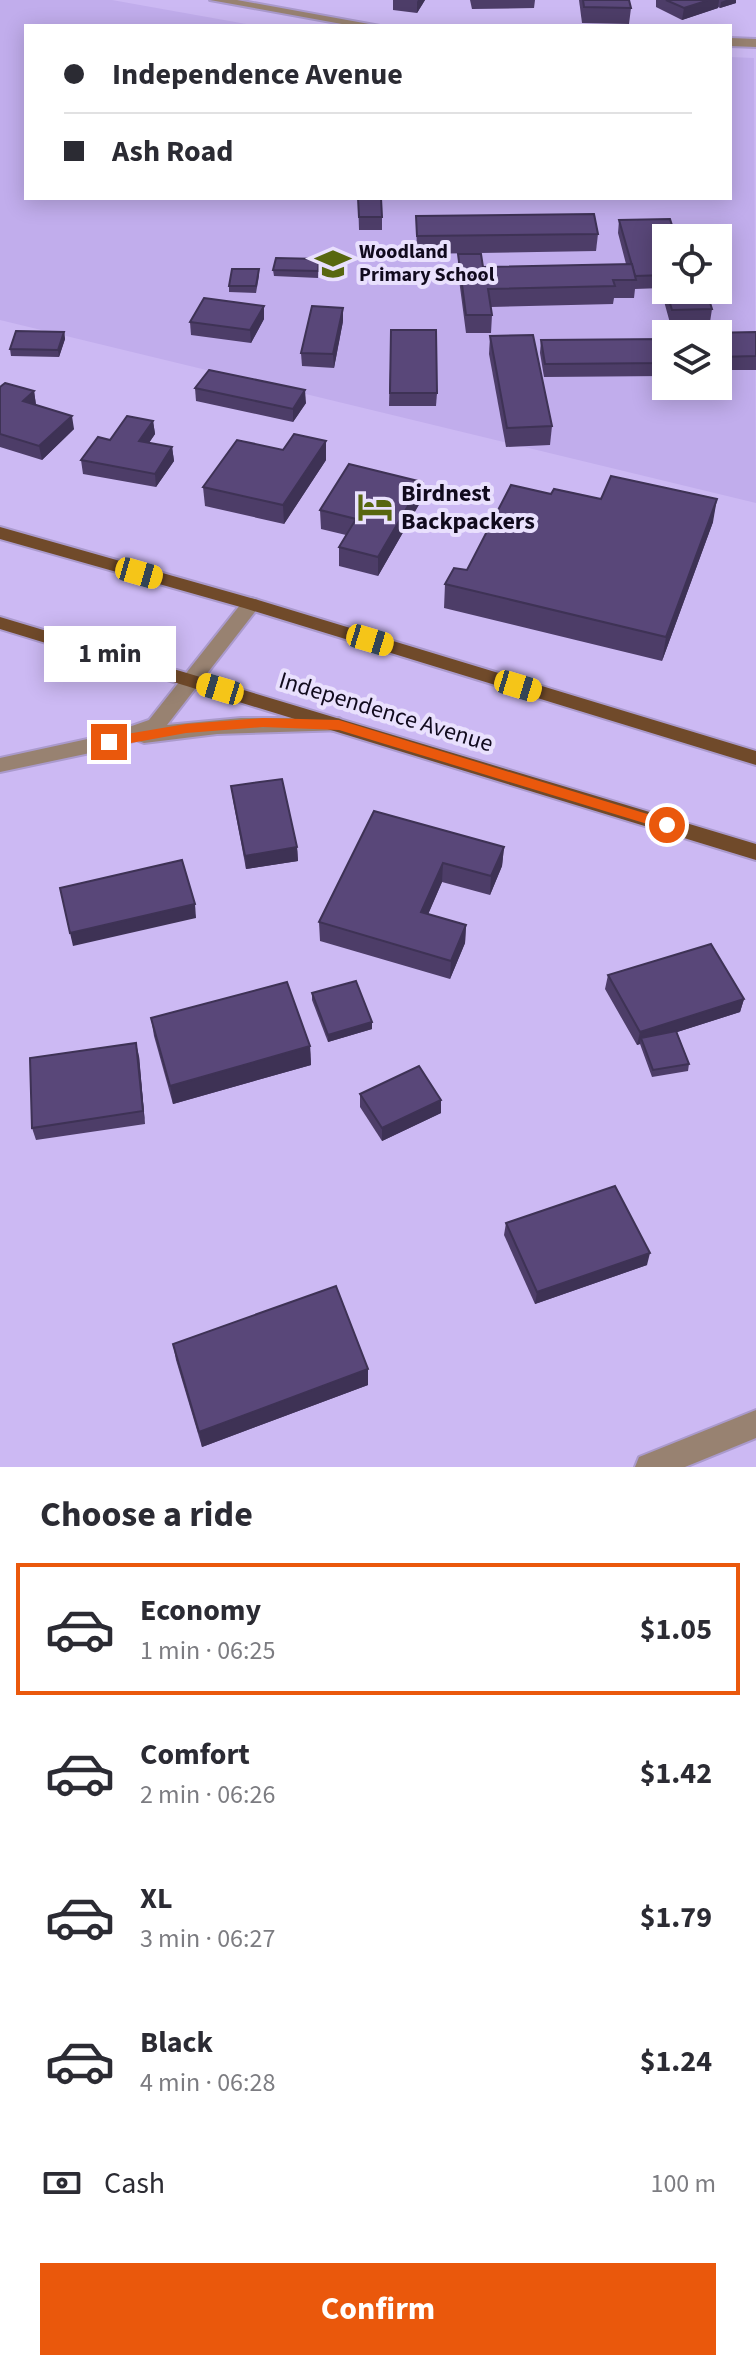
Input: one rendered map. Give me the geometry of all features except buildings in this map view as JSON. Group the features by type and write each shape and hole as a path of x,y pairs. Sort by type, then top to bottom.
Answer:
{"main road":[{"path":"0,533 251,604 756,758"},
{"name":"Independence Avenue","path":"0,623 756,852"}],"street":[{"path":"216,0 362,24"},
{"path":"732,42 756,43"},
{"path":"109,742 156,725 251,604"},
{"path":"0,765 186,728 263,723 339,725"},
{"path":"649,1467 756,1424"}],"shaded area":[{"name":"Woodland Primary School","path":"0,0 112,0 246,24 24,24 24,200 732,200 732,57 754,58 756,503 0,320"}],"place":[{"name":"Woodland Primary School","path":"333,264"},
{"name":"Birdnest Backpackers","path":"375,507"}],"route":[{"path":"109,742 186,728 263,723 339,725 667,825"}]}
